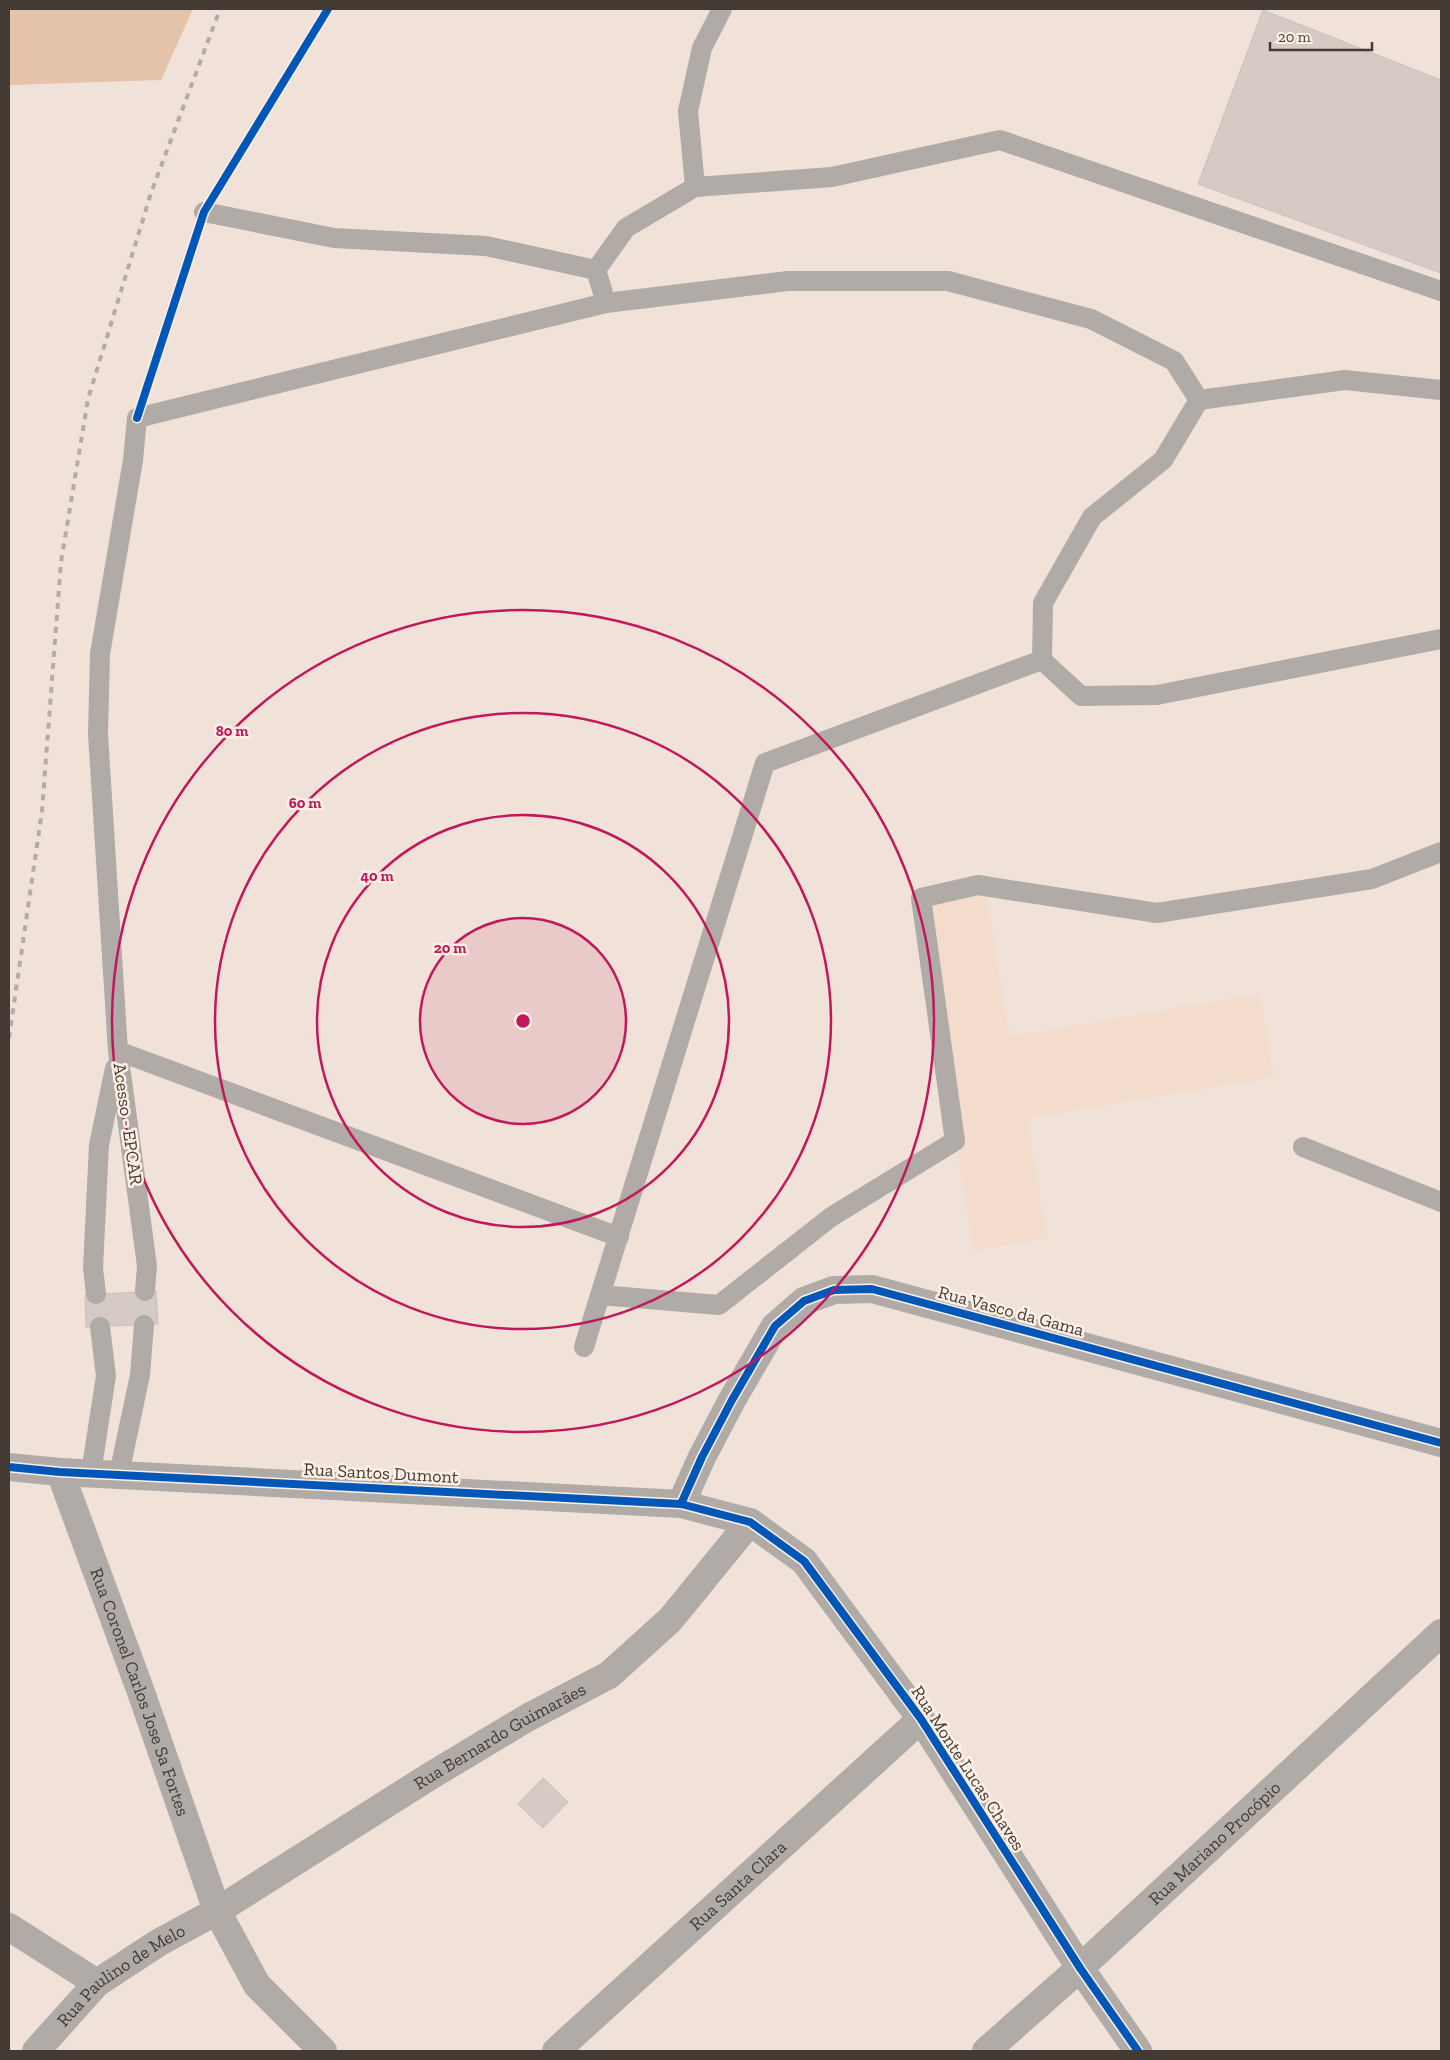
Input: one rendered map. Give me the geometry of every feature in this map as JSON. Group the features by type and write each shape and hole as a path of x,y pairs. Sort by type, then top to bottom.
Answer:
{"street":[{"name":"Rua Vasco da Gama","path":"681,1504 702,1456 775,1326 804,1301 834,1290 872,1289 1441,1443"},
{"name":"Rua Santos Dumont","path":"9,1467 60,1472 681,1504 750,1522"},
{"name":"Rua Coronel Carlos Jose Sa Fortes","path":"60,1472 142,1692 217,1911 257,1985 323,2051"},
{"name":"Rua Bernardo Guimarães","path":"217,1911 432,1775 527,1718 609,1674 670,1620 750,1522"},
{"name":"Rua Monte Lucas Chaves","path":"750,1522 804,1561 921,1719 1080,1968 1138,2051"},
{"name":"Rua Mariano Procópio","path":"986,2051 1080,1968 1441,1634"},
{"name":"Rua Santa Clara","path":"556,2051 921,1719"},
{"name":"Rua Paulino de Melo","path":"36,2051 97,1983 158,1943 217,1911"},
{"path":"9,1927 97,1983"}],"lane":[{"path":"696,187 688,111 702,48 722,9"},
{"path":"596,270 626,228 696,187 832,177 1000,140 1441,291"},
{"path":"204,212 334,238 486,246 596,270"},
{"path":"596,270 606,303"},
{"path":"619,1237 118,1051 98,734 99,674 100,654 133,460 137,418 606,303 788,281 948,281 1091,319 1174,361 1199,400"},
{"path":"1199,400 1345,380 1441,390"},
{"path":"1199,400 1163,460 1092,517 1044,603 1042,660 1081,696 1157,695 1441,639"},
{"path":"584,1347 765,763 1042,660"},
{"path":"600,1295 719,1305 831,1217 955,1141 921,898 978,885 1157,914 1372,879 1441,852"},
{"name":"Acesso - EPCAR","path":"118,1051 147,1266 145,1291"},
{"name":"Acesso - EPCAR","path":"96,1294 93,1268 99,1145 118,1051"},
{"path":"1303,1147 1441,1202"},
{"path":"119,1474 140,1375 144,1325"},
{"path":"91,1473 106,1376 100,1327"}],"shaded area":[{"path":"9,9 193,9 161,80 9,85"},
{"path":"986,894 1010,1036 1260,994 1274,1077 1027,1118 1047,1238 974,1250 916,906"}],"building":[{"path":"1263,10 1441,80 1441,273 1198,184"},
{"path":"156,1291 158,1324 86,1327 85,1295"},
{"path":"543,1778 568,1802 543,1828 518,1804"}],"railway":[{"path":"9,1038 42,811 61,562 88,399 151,193 220,9"}],"cycle path":[{"path":"137,418 204,212 328,9"},
{"path":"681,1504 702,1457 732,1400 775,1326 804,1301 834,1290 872,1289 1441,1443"},
{"path":"9,1467 60,1472 681,1504 750,1522 804,1561 921,1719 1080,1968 1138,2051"}]}
